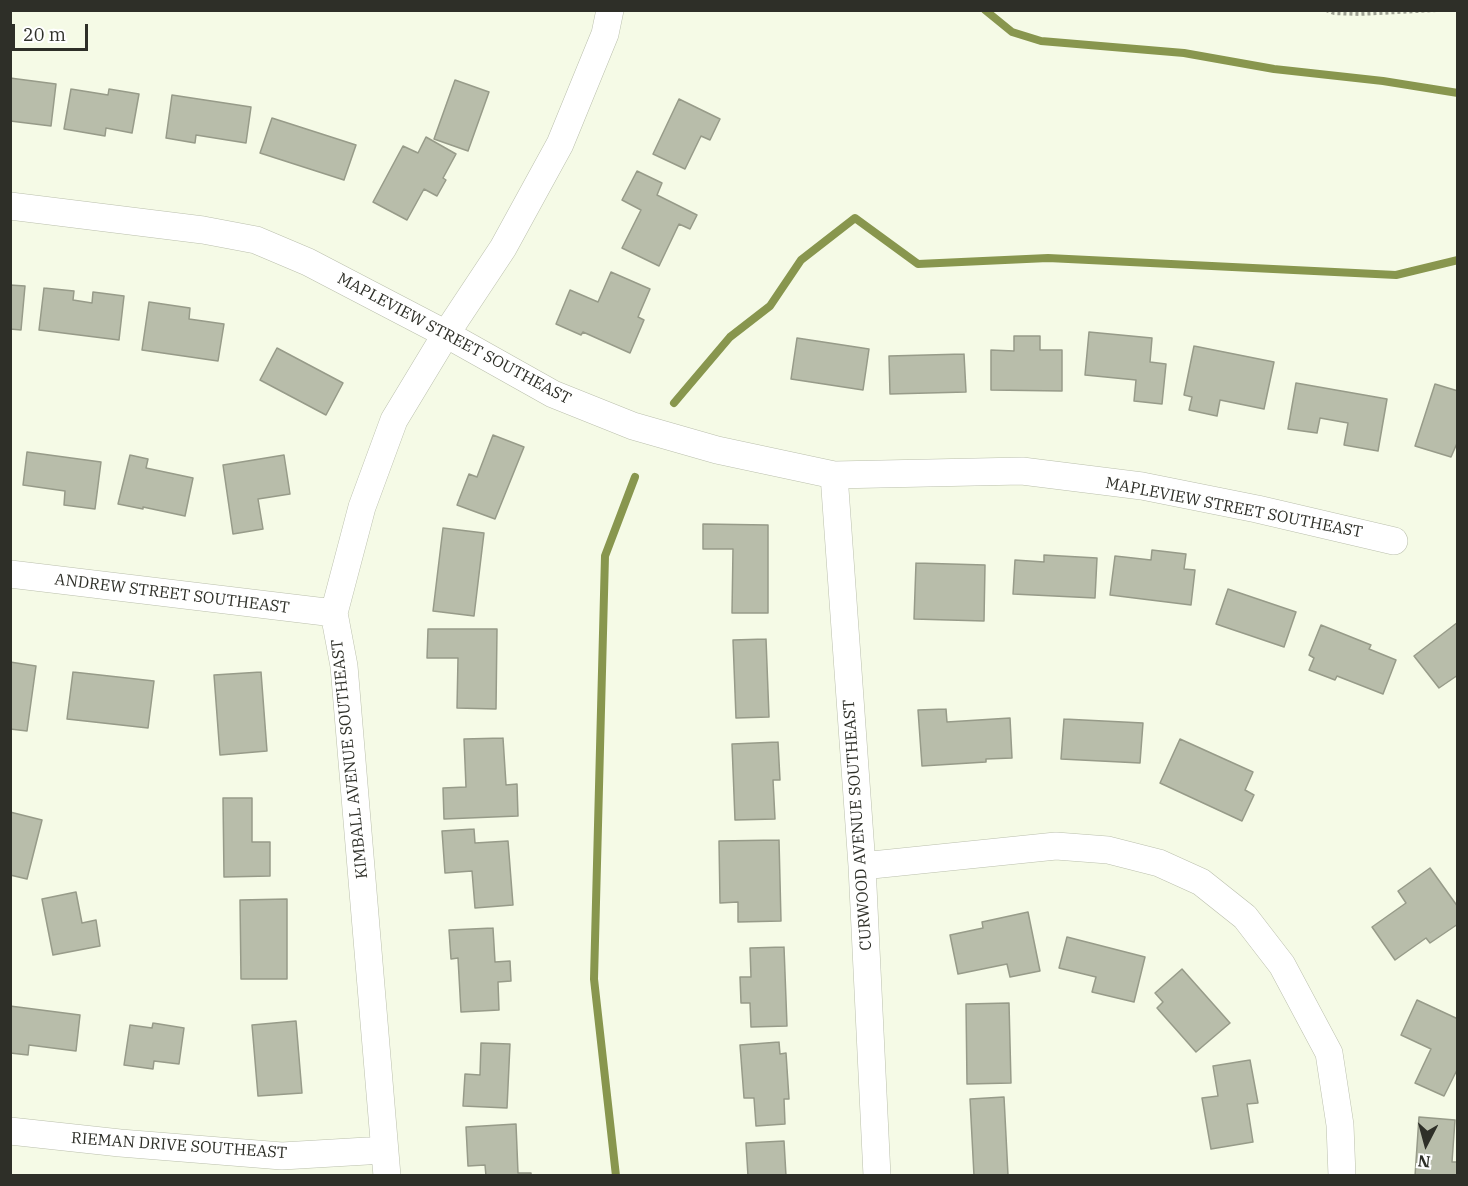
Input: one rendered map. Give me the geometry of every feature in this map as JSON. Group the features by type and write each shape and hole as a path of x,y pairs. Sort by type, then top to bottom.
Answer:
{"street":[{"name":"KIMBALL AVENUE SOUTHEAST","path":"385,1163 344,666 334,613 362,507 394,420 446,334 503,248 560,144 605,34 610,10"},
{"name":"MAPLEVIEW STREET SOUTHEAST","path":"10,206 202,230 256,240 308,262 446,334 553,394 633,426 717,450 834,475 1022,471 1142,486 1257,509 1394,541"},
{"name":"CURWOOD AVENUE SOUTHEAST","path":"834,475 862,866 877,1176"},
{"name":"ANDREW STREET SOUTHEAST","path":"10,574 334,613"},
{"path":"862,866 1056,846 1108,850 1159,863 1201,882 1245,917 1282,965 1329,1053 1340,1125 1342,1176"},
{"name":"RIEMAN DRIVE SOUTHEAST","path":"10,1131 120,1143 385,1163"}],"path":[{"path":"1326,10 1334,13 1359,14 1436,10"}],"building":[{"path":"10,78 56,84 51,126 10,121"},
{"path":"455,80 489,92 468,151 434,139"},
{"path":"71,89 108,95 109,89 139,94 132,133 106,128 105,136 64,129"},
{"path":"172,95 251,107 246,143 196,135 195,143 166,138"},
{"path":"679,99 720,119 710,140 701,136 685,169 653,154"},
{"path":"272,118 356,145 344,180 260,153"},
{"path":"426,137 456,154 443,178 446,180 437,196 424,189 407,220 373,202 403,146 418,153"},
{"path":"637,171 662,183 657,195 697,215 690,229 679,224 659,266 622,248 641,210 622,200"},
{"path":"611,272 650,289 638,317 644,320 630,353 583,332 581,335 556,324 570,290 598,302"},
{"path":"10,285 25,286 21,330 10,329"},
{"path":"44,288 74,291 73,300 92,303 93,292 124,296 119,340 39,330"},
{"path":"149,302 190,308 189,319 224,324 218,361 142,350"},
{"path":"1089,332 1152,338 1150,362 1166,364 1162,404 1134,401 1136,380 1085,375"},
{"path":"1014,336 1040,336 1040,350 1062,350 1062,391 991,390 991,350 1014,351"},
{"path":"797,338 869,349 863,390 791,379"},
{"path":"1194,346 1274,362 1264,409 1220,400 1217,416 1189,410 1192,397 1184,395"},
{"path":"277,348 343,383 326,415 260,380"},
{"path":"964,354 966,392 890,394 889,356"},
{"path":"1296,383 1387,399 1378,451 1344,445 1348,423 1320,418 1317,433 1288,429"},
{"path":"1435,384 1458,391 1458,441 1451,457 1415,446"},
{"path":"493,435 524,447 495,519 457,505 469,474 477,477"},
{"path":"27,452 101,462 95,509 64,505 65,491 23,485"},
{"path":"130,455 148,459 146,468 193,478 185,516 118,504"},
{"path":"284,455 290,494 258,499 263,529 233,534 223,465"},
{"path":"703,524 768,525 768,613 732,613 733,549 703,549"},
{"path":"443,528 484,533 474,616 433,611"},
{"path":"1152,550 1186,554 1184,569 1195,570 1191,605 1110,595 1115,556 1151,560"},
{"path":"1044,555 1097,558 1095,598 1013,594 1015,560 1044,562"},
{"path":"916,563 985,565 984,621 914,619"},
{"path":"1228,589 1296,612 1284,647 1216,624"},
{"path":"1458,622 1458,675 1439,688 1414,656"},
{"path":"1321,625 1371,645 1369,649 1396,660 1383,694 1337,676 1335,680 1309,670 1314,658 1309,655"},
{"path":"428,629 497,629 496,709 457,708 458,658 427,658"},
{"path":"766,639 769,717 736,718 733,640"},
{"path":"10,662 36,666 27,731 10,729"},
{"path":"73,672 154,681 148,728 67,719"},
{"path":"261,672 267,751 220,755 214,675"},
{"path":"946,709 947,722 1010,718 1012,758 922,766 918,710"},
{"path":"1064,719 1143,723 1140,763 1061,759"},
{"path":"503,738 506,785 517,784 518,816 444,819 443,788 466,787 464,739"},
{"path":"1180,739 1253,772 1245,790 1254,795 1242,821 1160,783"},
{"path":"778,742 780,780 773,780 775,819 735,820 732,744"},
{"path":"223,798 252,798 252,842 270,842 270,876 224,877"},
{"path":"10,812 42,820 27,879 10,875"},
{"path":"474,829 475,843 508,841 513,905 475,908 472,871 445,873 442,831"},
{"path":"779,840 781,921 738,922 738,902 720,903 719,841"},
{"path":"1430,868 1458,907 1458,924 1430,943 1426,938 1395,960 1372,927 1406,903 1398,891"},
{"path":"76,892 82,923 96,920 100,946 53,955 42,899"},
{"path":"287,899 287,979 241,979 240,900"},
{"path":"1028,912 1040,971 1010,977 1007,964 958,974 950,935 983,928 982,922"},
{"path":"493,928 495,962 510,961 511,981 498,982 499,1010 461,1012 458,958 451,959 449,930"},
{"path":"1067,937 1145,957 1134,1002 1092,992 1096,977 1059,968"},
{"path":"784,947 787,1026 751,1027 750,1003 741,1003 740,977 751,977 750,948"},
{"path":"1182,969 1230,1023 1196,1052 1157,1008 1163,1002 1155,993"},
{"path":"1417,1000 1458,1019 1458,1068 1444,1096 1415,1083 1431,1049 1401,1035"},
{"path":"1009,1003 1011,1083 967,1084 966,1004"},
{"path":"10,1006 80,1015 76,1051 29,1045 28,1055 10,1053"},
{"path":"296,1021 302,1093 258,1096 252,1025"},
{"path":"153,1023 184,1028 179,1064 154,1061 153,1069 124,1065 130,1025 152,1028"},
{"path":"779,1042 780,1054 786,1053 789,1099 784,1099 785,1124 756,1126 754,1098 744,1098 740,1045"},
{"path":"481,1043 510,1044 507,1108 463,1106 465,1074 480,1075"},
{"path":"1250,1060 1258,1103 1247,1104 1253,1142 1211,1149 1202,1098 1218,1096 1213,1066"},
{"path":"1004,1097 1008,1175 974,1176 970,1099"},
{"path":"1419,1117 1455,1120 1452,1162 1458,1162 1458,1176 1415,1176"},
{"path":"516,1124 518,1173 531,1173 531,1176 486,1176 485,1165 468,1166 466,1127"},
{"path":"784,1141 786,1176 748,1176 746,1143"}],"waterway":[{"path":"985,10 1012,32 1041,41 1184,53 1274,69 1383,81 1458,93"},
{"path":"674,403 730,337 770,306 801,260 855,218 918,264 1048,258 1396,275 1458,260"},
{"path":"616,1176 594,979 605,556 635,477"}]}
